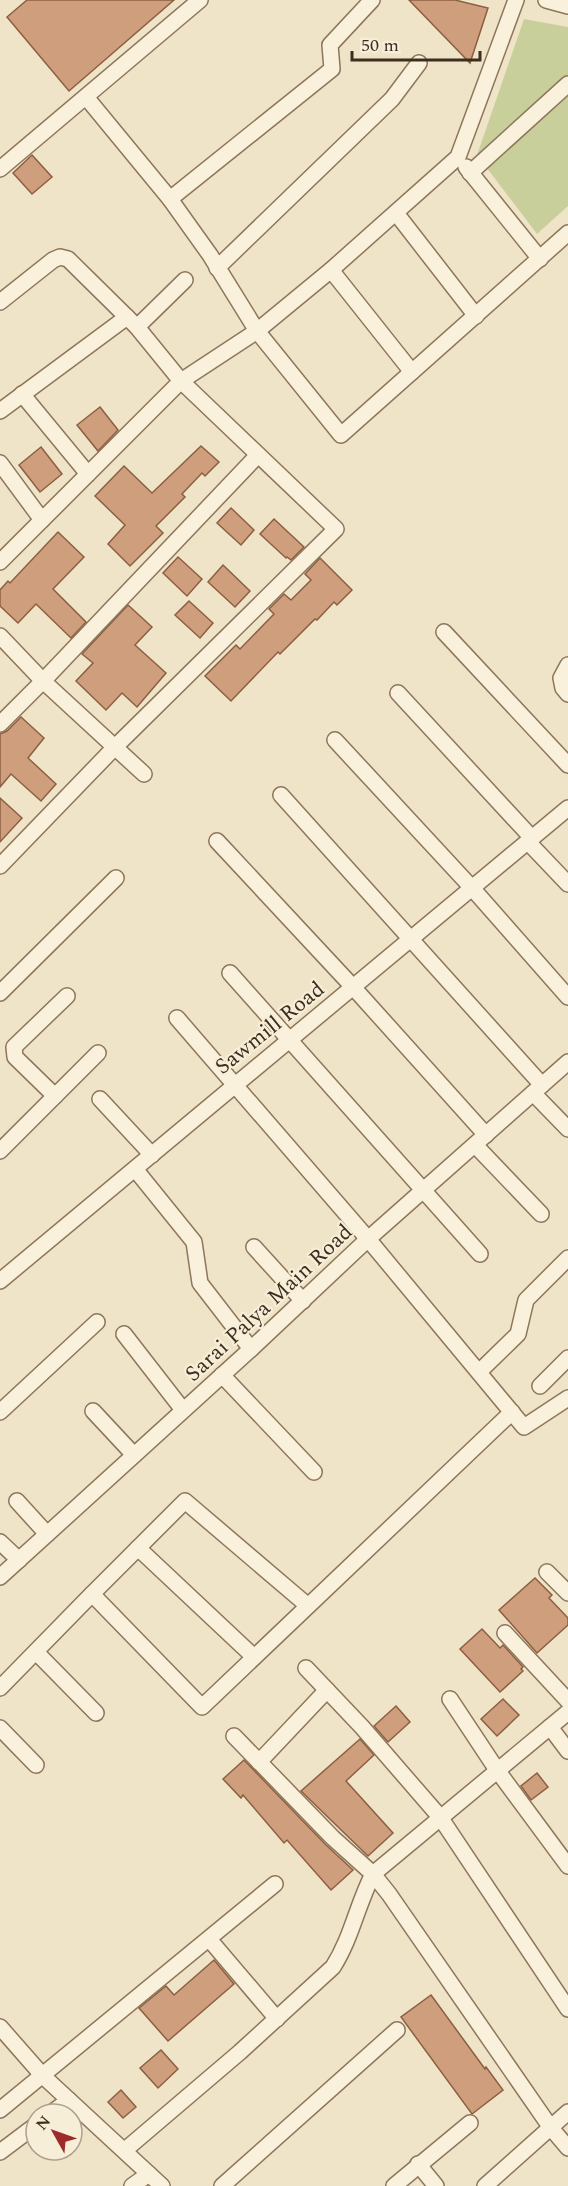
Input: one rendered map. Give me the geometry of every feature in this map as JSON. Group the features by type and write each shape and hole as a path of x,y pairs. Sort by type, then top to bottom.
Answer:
{"street":[{"path":"0,169 200,0"},
{"path":"170,199 332,69 330,45 372,0"},
{"path":"0,562 181,381 257,331 331,270 458,157 516,0"},
{"path":"546,0 568,6"},
{"path":"217,268 392,99 419,63"},
{"path":"470,173 568,84"},
{"path":"86,97 170,199 210,255 257,331 341,435 568,233"},
{"path":"458,157 540,259"},
{"path":"396,213 476,316"},
{"path":"0,302 60,257 68,260 132,322 181,381 336,529 115,747 0,866"},
{"path":"331,270 412,372"},
{"path":"0,411 132,322 185,280"},
{"path":"22,394 88,474"},
{"path":"0,724 258,455"},
{"path":"0,463 42,520"},
{"path":"444,632 568,765"},
{"path":"0,636 43,681 144,774"},
{"path":"568,665 561,678 563,688 568,694"},
{"path":"398,693 568,884"},
{"path":"335,740 472,888 568,997"},
{"path":"281,795 412,938 538,1089 568,1129"},
{"name":"Sawmill Road","path":"0,1281 568,808"},
{"path":"217,841 353,987 541,1214"},
{"path":"0,993 116,878"},
{"path":"230,973 480,1254"},
{"path":"56,1096 15,1057 14,1047 68,996"},
{"path":"177,1018 368,1239 524,1427 568,1398"},
{"path":"0,1151 98,1053"},
{"name":"Sarai Palya Main Road","path":"0,1577 251,1349 368,1239 568,1062"},
{"path":"100,1099 152,1155"},
{"path":"135,1169 194,1242 200,1283 251,1349"},
{"path":"254,1246 303,1301"},
{"path":"479,1372 518,1334 526,1300 568,1258"},
{"path":"0,1412 97,1322"},
{"path":"124,1335 183,1410"},
{"path":"540,1386 568,1358"},
{"path":"222,1375 314,1472"},
{"path":"93,1411 134,1455"},
{"path":"92,1594 202,1707 512,1412"},
{"path":"17,1501 47,1534"},
{"path":"0,1688 185,1501 307,1605"},
{"path":"0,1542 19,1560"},
{"path":"138,1548 254,1657"},
{"path":"547,1572 568,1593"},
{"path":"505,1633 568,1701"},
{"path":"36,1652 96,1713"},
{"path":"306,1668 440,1817 568,2009"},
{"path":"259,1762 327,1690"},
{"path":"450,1699 497,1770 568,1866"},
{"path":"125,2150 277,2019 333,1967 344,1950 363,1893 373,1874 568,1712"},
{"path":"550,1727 568,1751"},
{"path":"0,1728 36,1765"},
{"path":"234,1736 333,1838 373,1874 551,2128 568,2148"},
{"path":"0,2110 275,1884"},
{"path":"209,1939 277,2019"},
{"path":"222,2186 397,2030"},
{"path":"3,2035 43,2076 162,2186"},
{"path":"485,2186 568,2112"},
{"path":"394,2186 470,2123"},
{"path":"0,2152 24,2134"},
{"path":"418,2164 436,2186"},
{"path":"132,2186 149,2174"}],"green space":[{"path":"524,19 568,27 568,206 537,234 477,155"}],"building":[{"path":"27,0 174,0 69,91 7,17"},
{"path":"409,0 455,0 488,8 470,63"},
{"path":"32,155 52,177 32,194 13,173"},
{"path":"100,407 118,430 98,451 77,425"},
{"path":"201,446 219,462 205,476 202,473 182,494 185,497 156,526 163,533 130,566 108,544 125,525 95,496 124,466 152,493"},
{"path":"41,447 62,474 40,492 19,465"},
{"path":"231,508 254,530 241,545 217,523"},
{"path":"274,519 304,547 291,560 260,534"},
{"path":"58,532 84,557 53,589 86,622 71,638 36,604 18,623 0,606 0,590 8,581 10,583"},
{"path":"178,557 202,579 187,596 163,573"},
{"path":"320,558 352,590 337,605 334,602 280,654 278,652 231,701 205,676 236,645 240,649 274,614 269,609 284,594 291,600 311,580 305,574"},
{"path":"223,565 250,591 235,607 208,582"},
{"path":"189,601 213,623 200,638 175,615"},
{"path":"128,605 152,627 135,645 166,673 137,707 122,693 106,710 76,681 93,663 82,654"},
{"path":"21,717 44,738 28,758 56,784 41,801 11,774 0,787 0,734 7,731"},
{"path":"0,798 22,818 0,842"},
{"path":"535,1578 552,1595 549,1598 568,1618 568,1625 537,1653 499,1610"},
{"path":"482,1629 500,1648 503,1645 523,1667 521,1669 523,1671 500,1692 460,1649"},
{"path":"503,1699 519,1715 497,1736 481,1719"},
{"path":"396,1706 410,1722 388,1742 374,1726"},
{"path":"360,1739 374,1755 346,1781 393,1833 368,1856 301,1791"},
{"path":"244,1760 353,1870 331,1890 287,1840 284,1843 243,1795 241,1798 223,1779"},
{"path":"537,1773 548,1787 531,1800 521,1786"},
{"path":"214,1960 234,1984 168,2041 139,2008 166,1986 174,1995"},
{"path":"431,1995 503,2090 472,2114 401,2017"},
{"path":"161,2050 178,2069 158,2088 140,2068"},
{"path":"121,2090 136,2107 123,2118 108,2102"}]}
